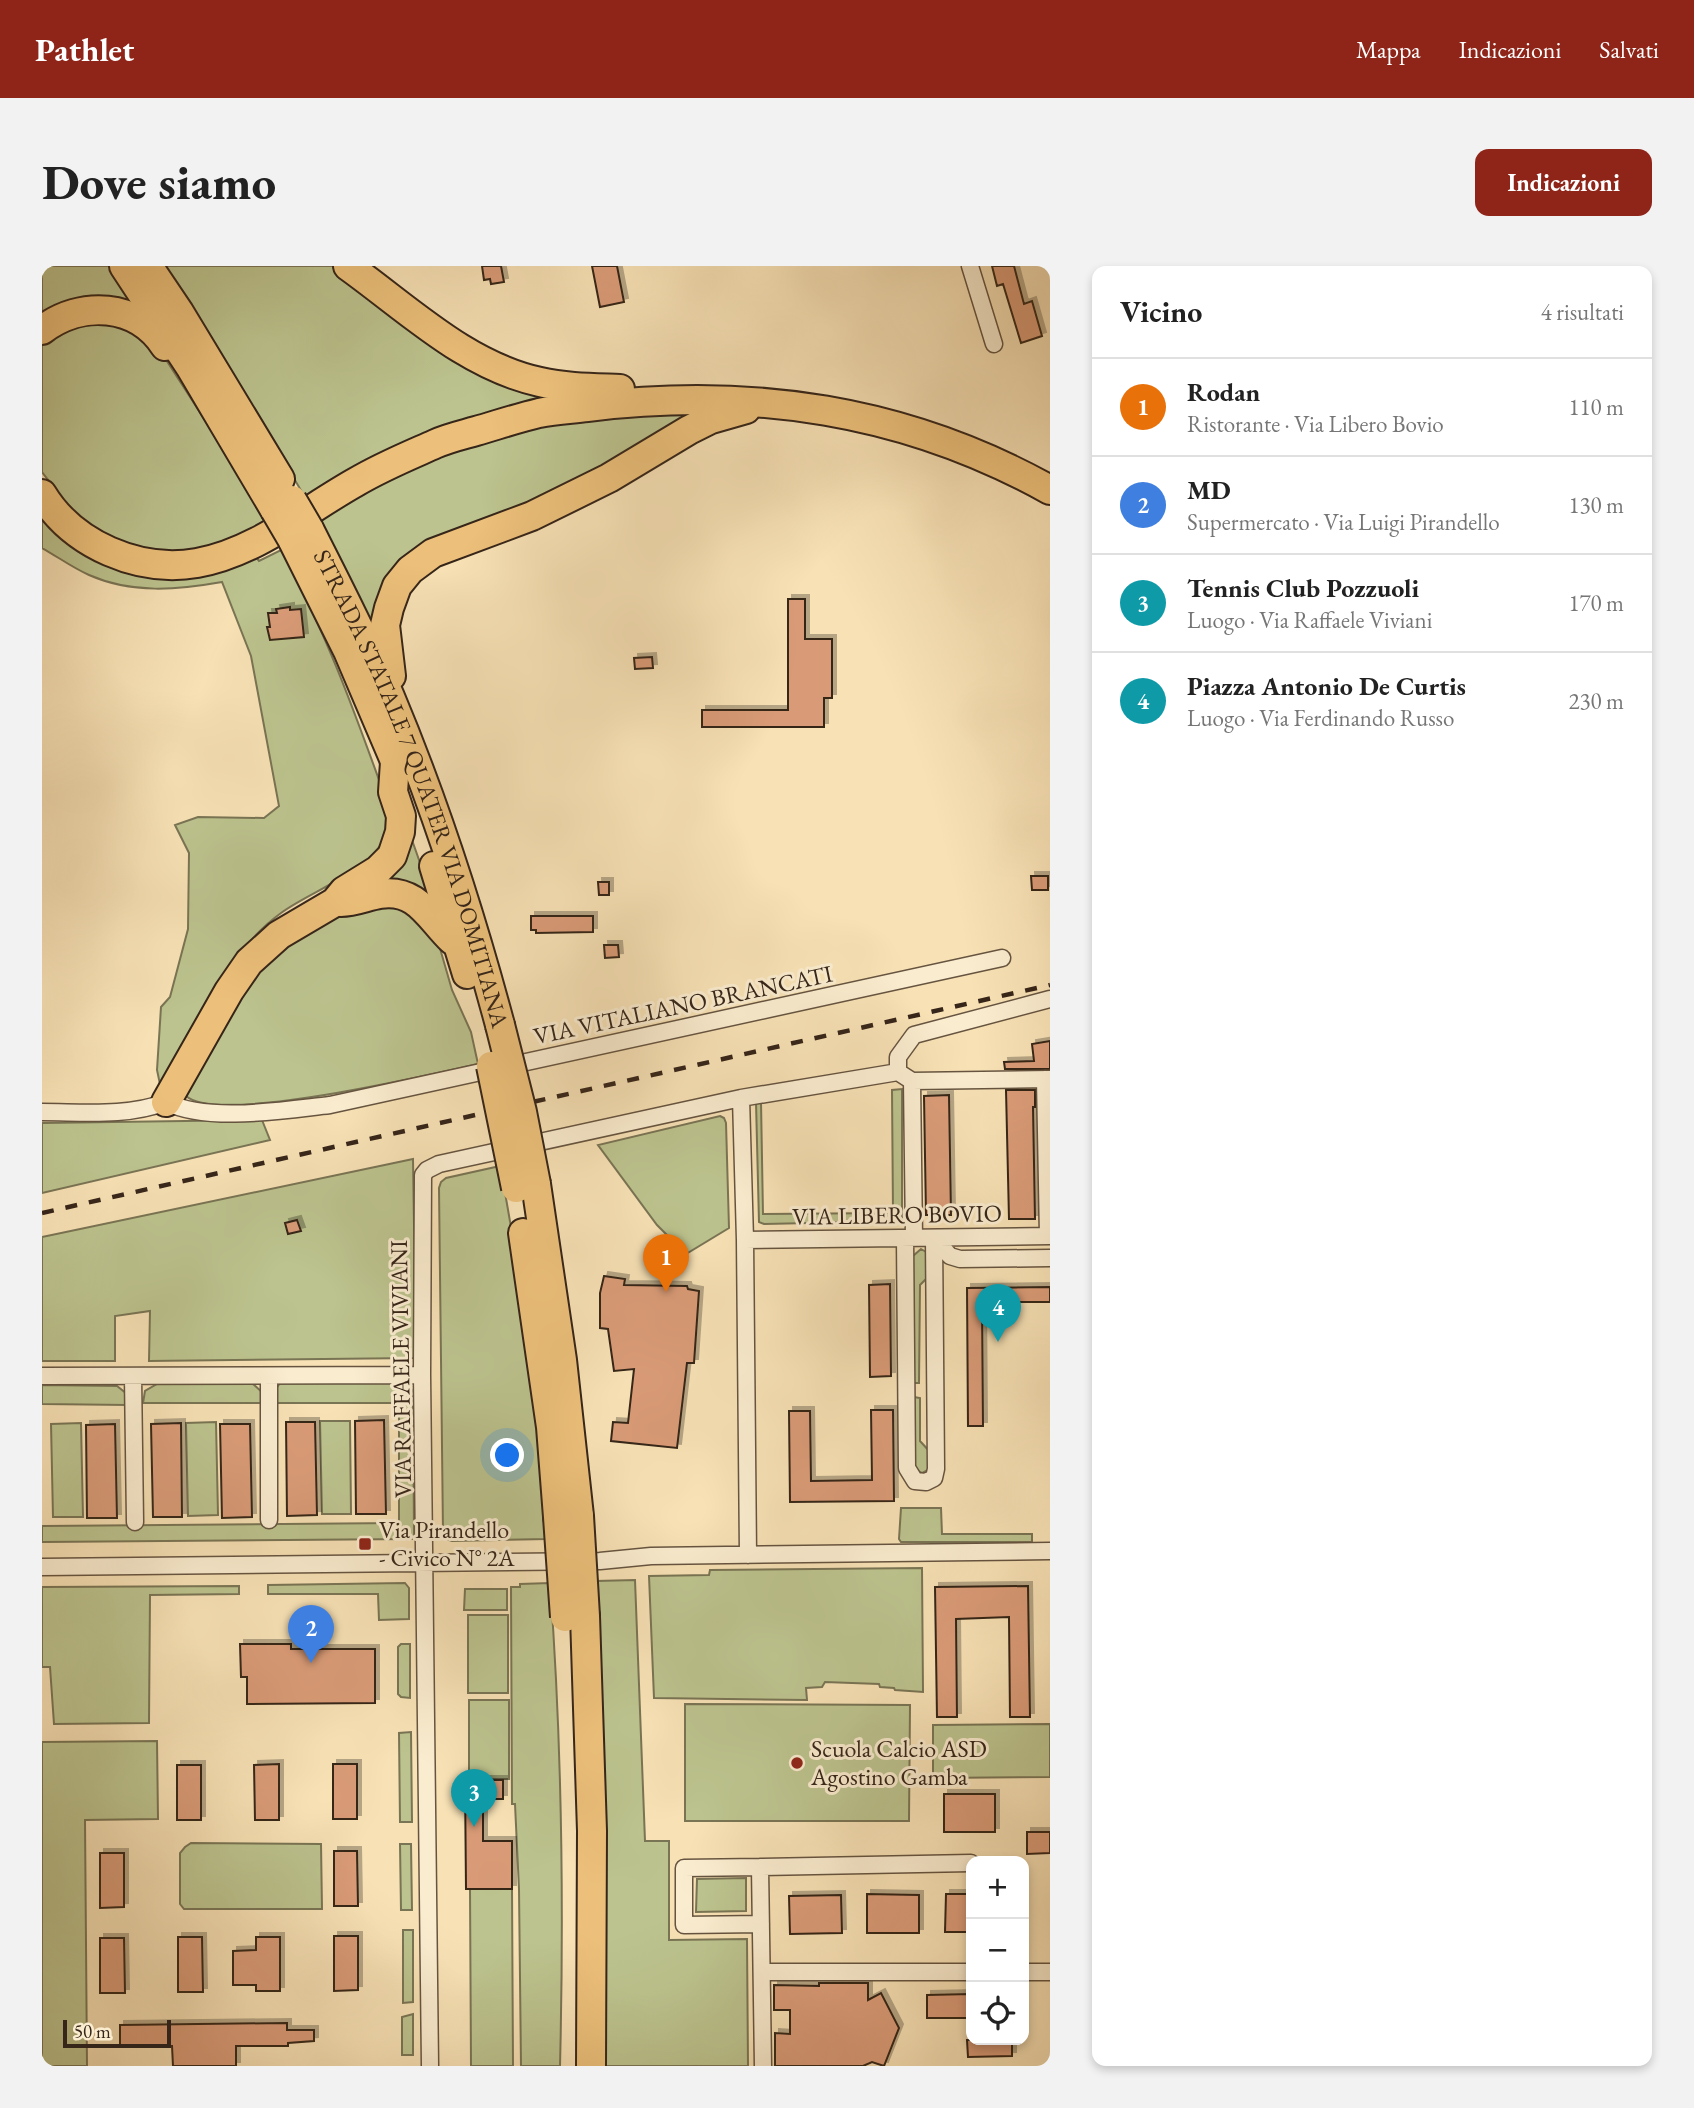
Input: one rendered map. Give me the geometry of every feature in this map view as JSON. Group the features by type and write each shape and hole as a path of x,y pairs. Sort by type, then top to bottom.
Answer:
{"highway":[{"name":"STRADA STATALE 7 QUATER VIA DOMITIANA","path":"124,266 301,534 390,696 430,798 468,907 491,1027"},
{"name":"STRADA STATALE 7 QUATER VIA DOMITIANA","path":"148,266 233,399 283,505"},
{"path":"348,266 453,344 497,367 540,382 582,388 626,389 670,400"},
{"path":"42,330 54,320 71,313 101,309 118,311 132,316 158,336 169,354 191,368"},
{"path":"42,494 68,524 106,550 154,564 194,564 245,548 359,480 439,442 539,413 670,400 765,401 848,413 921,432 985,457 1050,490"},
{"path":"390,696 392,668 385,625 397,586 410,570 433,553 532,516 573,497 711,419 734,414 765,401"},
{"name":"STRADA STATALE 7 QUATER VIA DOMITIANA","path":"301,534 395,762 439,879 459,947 522,1112 526,1186 562,1360 575,1616 593,1844 591,2066"},
{"path":"166,1102 229,991 249,962 278,935 335,902 344,891 378,870 392,856 400,832 401,816 393,792 395,762"},
{"path":"335,902 350,902 383,893 409,897 428,911 439,927 459,947"},
{"name":"STRADA STATALE 7 QUATER VIA DOMITIANA","path":"572,2066 575,1616"}],"street":[{"path":"970,266 994,345"},
{"name":"VIA VITALIANO BRANCATI","path":"166,1102 186,1111 219,1113 301,1108 359,1100 1002,958"},
{"path":"934,1238 936,1469 934,1478 923,1482 915,1480 907,1468 910,1238 905,1077 898,1057 914,1035 1050,999"},
{"name":"VIA RAFFAELE VIVIANI","path":"430,2066 422,1376 422,1181 427,1170 439,1164 741,1098 905,1077 1048,1079"},
{"path":"1048,1079 1049,1236"},
{"path":"741,1098 746,1240 748,1556"},
{"path":"42,1112 137,1111 166,1102"},
{"name":"VIA LIBERO BOVIO","path":"746,1240 1049,1236"},
{"path":"934,1238 950,1256 960,1259 1050,1258"},
{"path":"42,1376 422,1376"},
{"path":"133,1376 135,1522"},
{"path":"269,1376 269,1520"},
{"path":"907,1392 935,1392"},
{"path":"42,1567 600,1561 651,1556 1050,1551"},
{"path":"761,1924 684,1925 684,1868 966,1863"},
{"path":"760,1867 763,2066"},
{"path":"762,1972 966,1972"},
{"path":"1029,1972 1050,1972"}],"green space":[{"path":"42,266 112,266 141,306 42,319"},
{"path":"162,266 338,266 563,392 306,499 251,405"},
{"path":"85,316 152,338 270,521 244,536 184,553 144,550 109,538 77,517 42,472 42,340"},
{"path":"698,411 596,477 446,540 375,634 317,518 381,482 459,449 542,425"},
{"path":"42,519 64,538 96,559 254,555 259,561 281,550 312,611 352,706 390,816 385,839 375,853 345,876 281,913 260,930 242,950 212,994 161,1089 157,1070 161,1007 170,997 188,929 189,853 175,825 198,817 264,818 279,806 251,656 222,582 155,589 105,581 83,572 42,548"},
{"path":"412,840 431,894 408,882 387,878"},
{"path":"397,901 437,938 452,990 471,1032 478,1064 326,1095 280,1101 239,1105 206,1103 186,1096 239,993 272,953 350,910"},
{"path":"902,1089 902,1221 759,1222 756,1102 761,1102 763,1214 893,1213 892,1090"},
{"path":"720,1116 726,1123 729,1228 686,1254 657,1225 598,1145"},
{"path":"262,1120 270,1140 42,1193 42,1123"},
{"path":"413,1159 416,1358 149,1361 150,1311 115,1316 115,1361 42,1361 42,1237"},
{"path":"500,1166 529,1352 547,1539 452,1541 446,1539 443,1533 439,1188 446,1178"},
{"path":"921,1249 928,1253 929,1276 920,1285 919,1383 914,1383 913,1256"},
{"path":"401,1382 413,1390 412,1539 42,1542 42,1526 399,1523 399,1403 275,1403 276,1389 280,1383"},
{"path":"157,1384 253,1384 263,1393 263,1403 143,1403 145,1391"},
{"path":"42,1385 117,1386 127,1394 127,1405 42,1404"},
{"path":"914,1397 920,1398 920,1441 931,1453 931,1468 922,1473 913,1469"},
{"path":"320,1421 350,1421 351,1514 322,1514"},
{"path":"216,1422 218,1515 188,1516 186,1423"},
{"path":"81,1423 83,1517 53,1517 51,1424"},
{"path":"901,1508 941,1508 942,1534 1032,1534 1032,1542 901,1542"},
{"path":"922,1568 923,1692 895,1690 880,1687 879,1684 825,1682 822,1687 806,1688 807,1700 654,1698 649,1576 709,1575 710,1570"},
{"path":"635,1580 645,1841 669,1841 669,1940 747,1939 748,2066 603,2066 596,1581"},
{"path":"405,1583 409,1588 409,1619 379,1620 378,1594 268,1594 268,1585"},
{"path":"550,1583 561,1824 560,2066 521,2066 519,1889 515,1804 512,1804 511,1587"},
{"path":"239,1586 239,1594 150,1595 149,1723 54,1724 50,1667 42,1667 42,1587"},
{"path":"465,1589 507,1589 507,1610 464,1610"},
{"path":"468,1615 508,1615 508,1693 468,1693"},
{"path":"401,1644 410,1644 410,1698 398,1694 398,1647"},
{"path":"469,1700 509,1700 509,1779 469,1779"},
{"name":"Scuola Calcio ASD Agostino Gamba","path":"685,1704 910,1705 909,1821 685,1821"},
{"path":"1050,1724 1050,1777 933,1778 933,1725"},
{"path":"411,1732 412,1822 400,1822 399,1733"},
{"path":"157,1741 158,1819 85,1820 87,2066 42,2066 42,1742"},
{"path":"191,1843 321,1844 322,1909 184,1909 180,1904 180,1853"},
{"path":"400,1844 411,1844 412,1910 401,1910"},
{"path":"746,1878 746,1911 696,1912 697,1879"},
{"path":"470,1889 512,1889 513,2066 471,2066"},
{"path":"403,1930 413,1930 413,2002 403,2003"},
{"path":"413,2014 413,2055 402,2055 402,2017"}],"building":[{"path":"482,266 501,266 504,282 491,284 490,279 484,280"},
{"path":"592,266 617,266 624,302 600,307"},
{"path":"992,266 1014,266 1024,304 1032,301 1042,336 1021,343 1003,284 997,286"},
{"path":"788,599 805,599 805,639 832,639 832,698 824,698 824,727 702,727 702,710 788,710"},
{"path":"290,607 290,610 301,609 304,637 270,640 268,613 277,613 276,609"},
{"path":"652,657 653,668 635,669 634,658"},
{"path":"1031,876 1048,876 1048,890 1032,890"},
{"path":"598,882 609,882 609,895 599,895"},
{"path":"531,916 593,916 593,932 536,933 536,930 531,930"},
{"path":"604,945 618,945 619,957 605,958"},
{"path":"1050,1041 1050,1069 1005,1069 1004,1062 1034,1061 1032,1044"},
{"path":"1006,1090 1035,1090 1035,1219 1009,1219"},
{"path":"949,1095 951,1215 926,1215 924,1096"},
{"path":"297,1220 301,1231 288,1234 285,1223"},
{"path":"604,1276 625,1279 624,1285 687,1286 688,1289 699,1291 694,1363 687,1363 677,1448 611,1441 613,1422 628,1423 634,1369 614,1371 608,1329 600,1328 600,1293"},
{"path":"890,1284 891,1376 870,1377 869,1285"},
{"path":"1050,1287 1050,1302 982,1302 983,1426 968,1426 967,1288"},
{"path":"871,1410 893,1410 894,1501 790,1502 789,1411 810,1411 811,1481 872,1480"},
{"path":"384,1420 386,1514 356,1514 355,1421"},
{"path":"286,1422 315,1422 317,1515 287,1516"},
{"path":"181,1423 182,1517 153,1517 151,1424"},
{"path":"115,1424 117,1518 87,1518 86,1425"},
{"path":"220,1424 250,1424 252,1517 222,1518"},
{"path":"1028,1586 1030,1717 1010,1717 1009,1617 956,1619 957,1717 937,1717 935,1587"},
{"path":"240,1644 291,1644 291,1649 375,1649 375,1703 247,1704 247,1677 241,1677"},
{"path":"279,1764 279,1820 255,1820 254,1765"},
{"path":"333,1764 357,1764 357,1819 333,1819"},
{"path":"177,1765 201,1765 201,1820 177,1820"},
{"path":"465,1780 503,1780 503,1799 483,1799 483,1841 512,1841 512,1889 466,1889"},
{"path":"944,1794 995,1794 995,1832 944,1832"},
{"path":"1027,1832 1050,1832 1050,1853 1027,1854"},
{"path":"334,1851 357,1851 358,1906 334,1906"},
{"path":"100,1853 124,1853 124,1907 100,1908"},
{"path":"867,1894 919,1895 919,1933 867,1933"},
{"path":"946,1894 966,1894 966,1932 945,1932"},
{"path":"841,1895 842,1933 790,1934 789,1896"},
{"path":"334,1936 358,1936 358,1990 334,1991"},
{"path":"178,1937 202,1937 203,1992 178,1992"},
{"path":"256,1937 280,1937 280,1991 256,1991 256,1985 233,1985 233,1951 256,1950"},
{"path":"100,1938 124,1938 125,1993 100,1993"},
{"path":"819,1983 868,1983 868,2000 881,1993 899,2028 884,2066 872,2062 863,2066 775,2066 775,2033 790,2034 790,2010 774,2010 774,1985 819,1986"},
{"path":"966,1994 966,2018 927,2018 927,1995"},
{"path":"287,2023 287,2030 314,2030 314,2041 288,2043 288,2046 236,2046 236,2066 173,2066 172,2046 120,2046 120,2025"},
{"path":"967,2045 1012,2045 1012,2056 968,2057"}],"railway":[{"path":"42,1213 1050,985"}],"place":[{"name":"Rodan","path":"666,1292"},
{"name":"Piazza Antonio De Curtis","path":"998,1342"},
{"name":"Via Pirandello - Civico N° 2A","path":"365,1544"},
{"name":"MD","path":"311,1663"},
{"name":"Scuola Calcio ASD Agostino Gamba","path":"797,1763"},
{"name":"Tennis Club Pozzuoli","path":"474,1827"}]}
